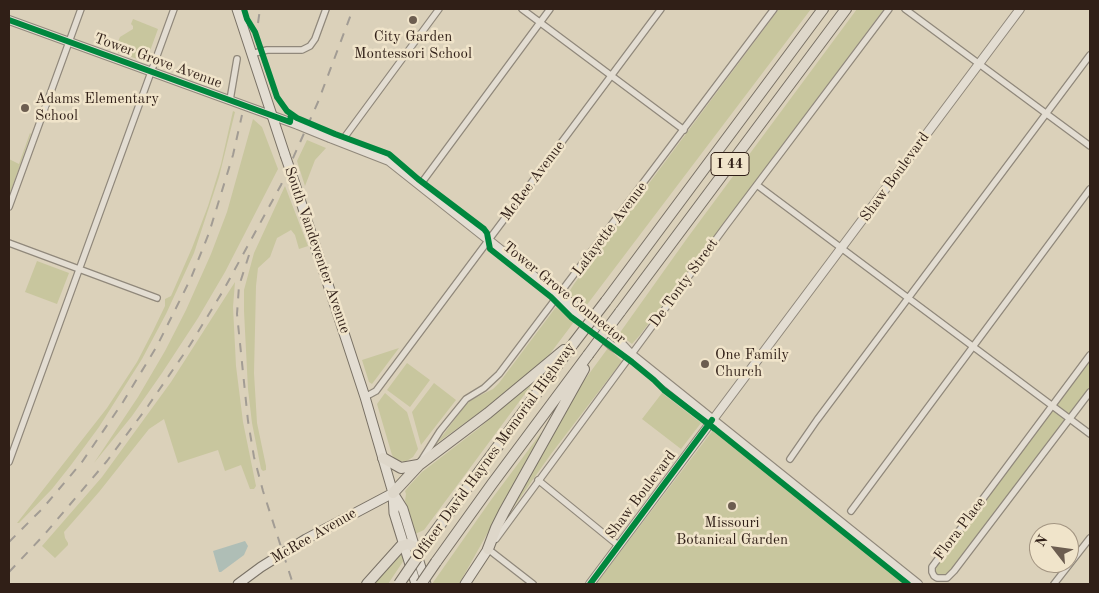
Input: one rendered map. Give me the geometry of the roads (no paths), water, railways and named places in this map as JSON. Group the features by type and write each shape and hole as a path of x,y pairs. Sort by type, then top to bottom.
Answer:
{"highway":[{"name":"Officer David Haynes Memorial Highway","path":"399,584 429,540 573,344 823,9"},
{"name":"Officer David Haynes Memorial Highway","path":"421,584 487,490 846,9"},
{"path":"393,493 419,465 488,413 573,344"},
{"path":"488,549 504,512 578,380 588,355"},
{"path":"383,458 401,468 419,465"},
{"path":"367,584 397,549 404,544 415,547"}],"main road":[{"name":"South Vandeventer Avenue","path":"237,9 365,397 393,493 394,513 416,584"},
{"name":"South Vandeventer Avenue","path":"393,493 403,509 426,584"},
{"name":"McRee Avenue","path":"238,584 261,566 306,539 393,493"},
{"name":"De Tonty Street","path":"465,584 488,549"}],"street":[{"path":"9,207 81,9"},
{"path":"9,462 174,9"},
{"path":"251,54 267,50 302,50 310,46 315,39 326,9"},
{"path":"341,142 438,9"},
{"path":"522,9 684,130"},
{"path":"420,185 550,9"},
{"name":"McRee Avenue","path":"365,397 376,391 661,9"},
{"name":"Lafayette Avenue","path":"419,465 433,441 466,399 484,388 499,374 774,9"},
{"name":"De Tonty Street","path":"488,549 889,9"},
{"path":"905,9 1090,146"},
{"name":"Shaw Boulevard","path":"590,584 1020,9"},
{"name":"Tower Grove Avenue","path":"9,20 385,158 559,296 572,303 609,332 631,354 918,584"},
{"path":"790,458 1090,55"},
{"path":"230,100 237,59"},
{"path":"757,185 1090,434"},
{"path":"851,511 1090,189"},
{"path":"9,243 157,298"},
{"name":"Flora Place","path":"1090,355 932,567 934,576 937,578 947,578 954,571 1090,392"},
{"path":"538,480 619,546"},
{"path":"1054,584 1090,538"},
{"path":"488,549 533,584"}],"railway":[{"path":"258,23 260,9"},
{"path":"9,572 44,535 107,461 190,345 223,291 281,185 318,102 353,9"},
{"path":"9,542 43,508 82,462 123,402 157,346 191,278 209,233 233,155 242,115"},
{"path":"249,255 239,286 237,314 248,421 254,457 263,491 293,584"}],"place":[{"name":"City Garden Montessori School","path":"413,20"},
{"name":"Adams Elementary School","path":"25,108"},
{"name":"One Family Church","path":"705,364"},
{"name":"Missouri Botanical Garden","path":"732,506"}]}
